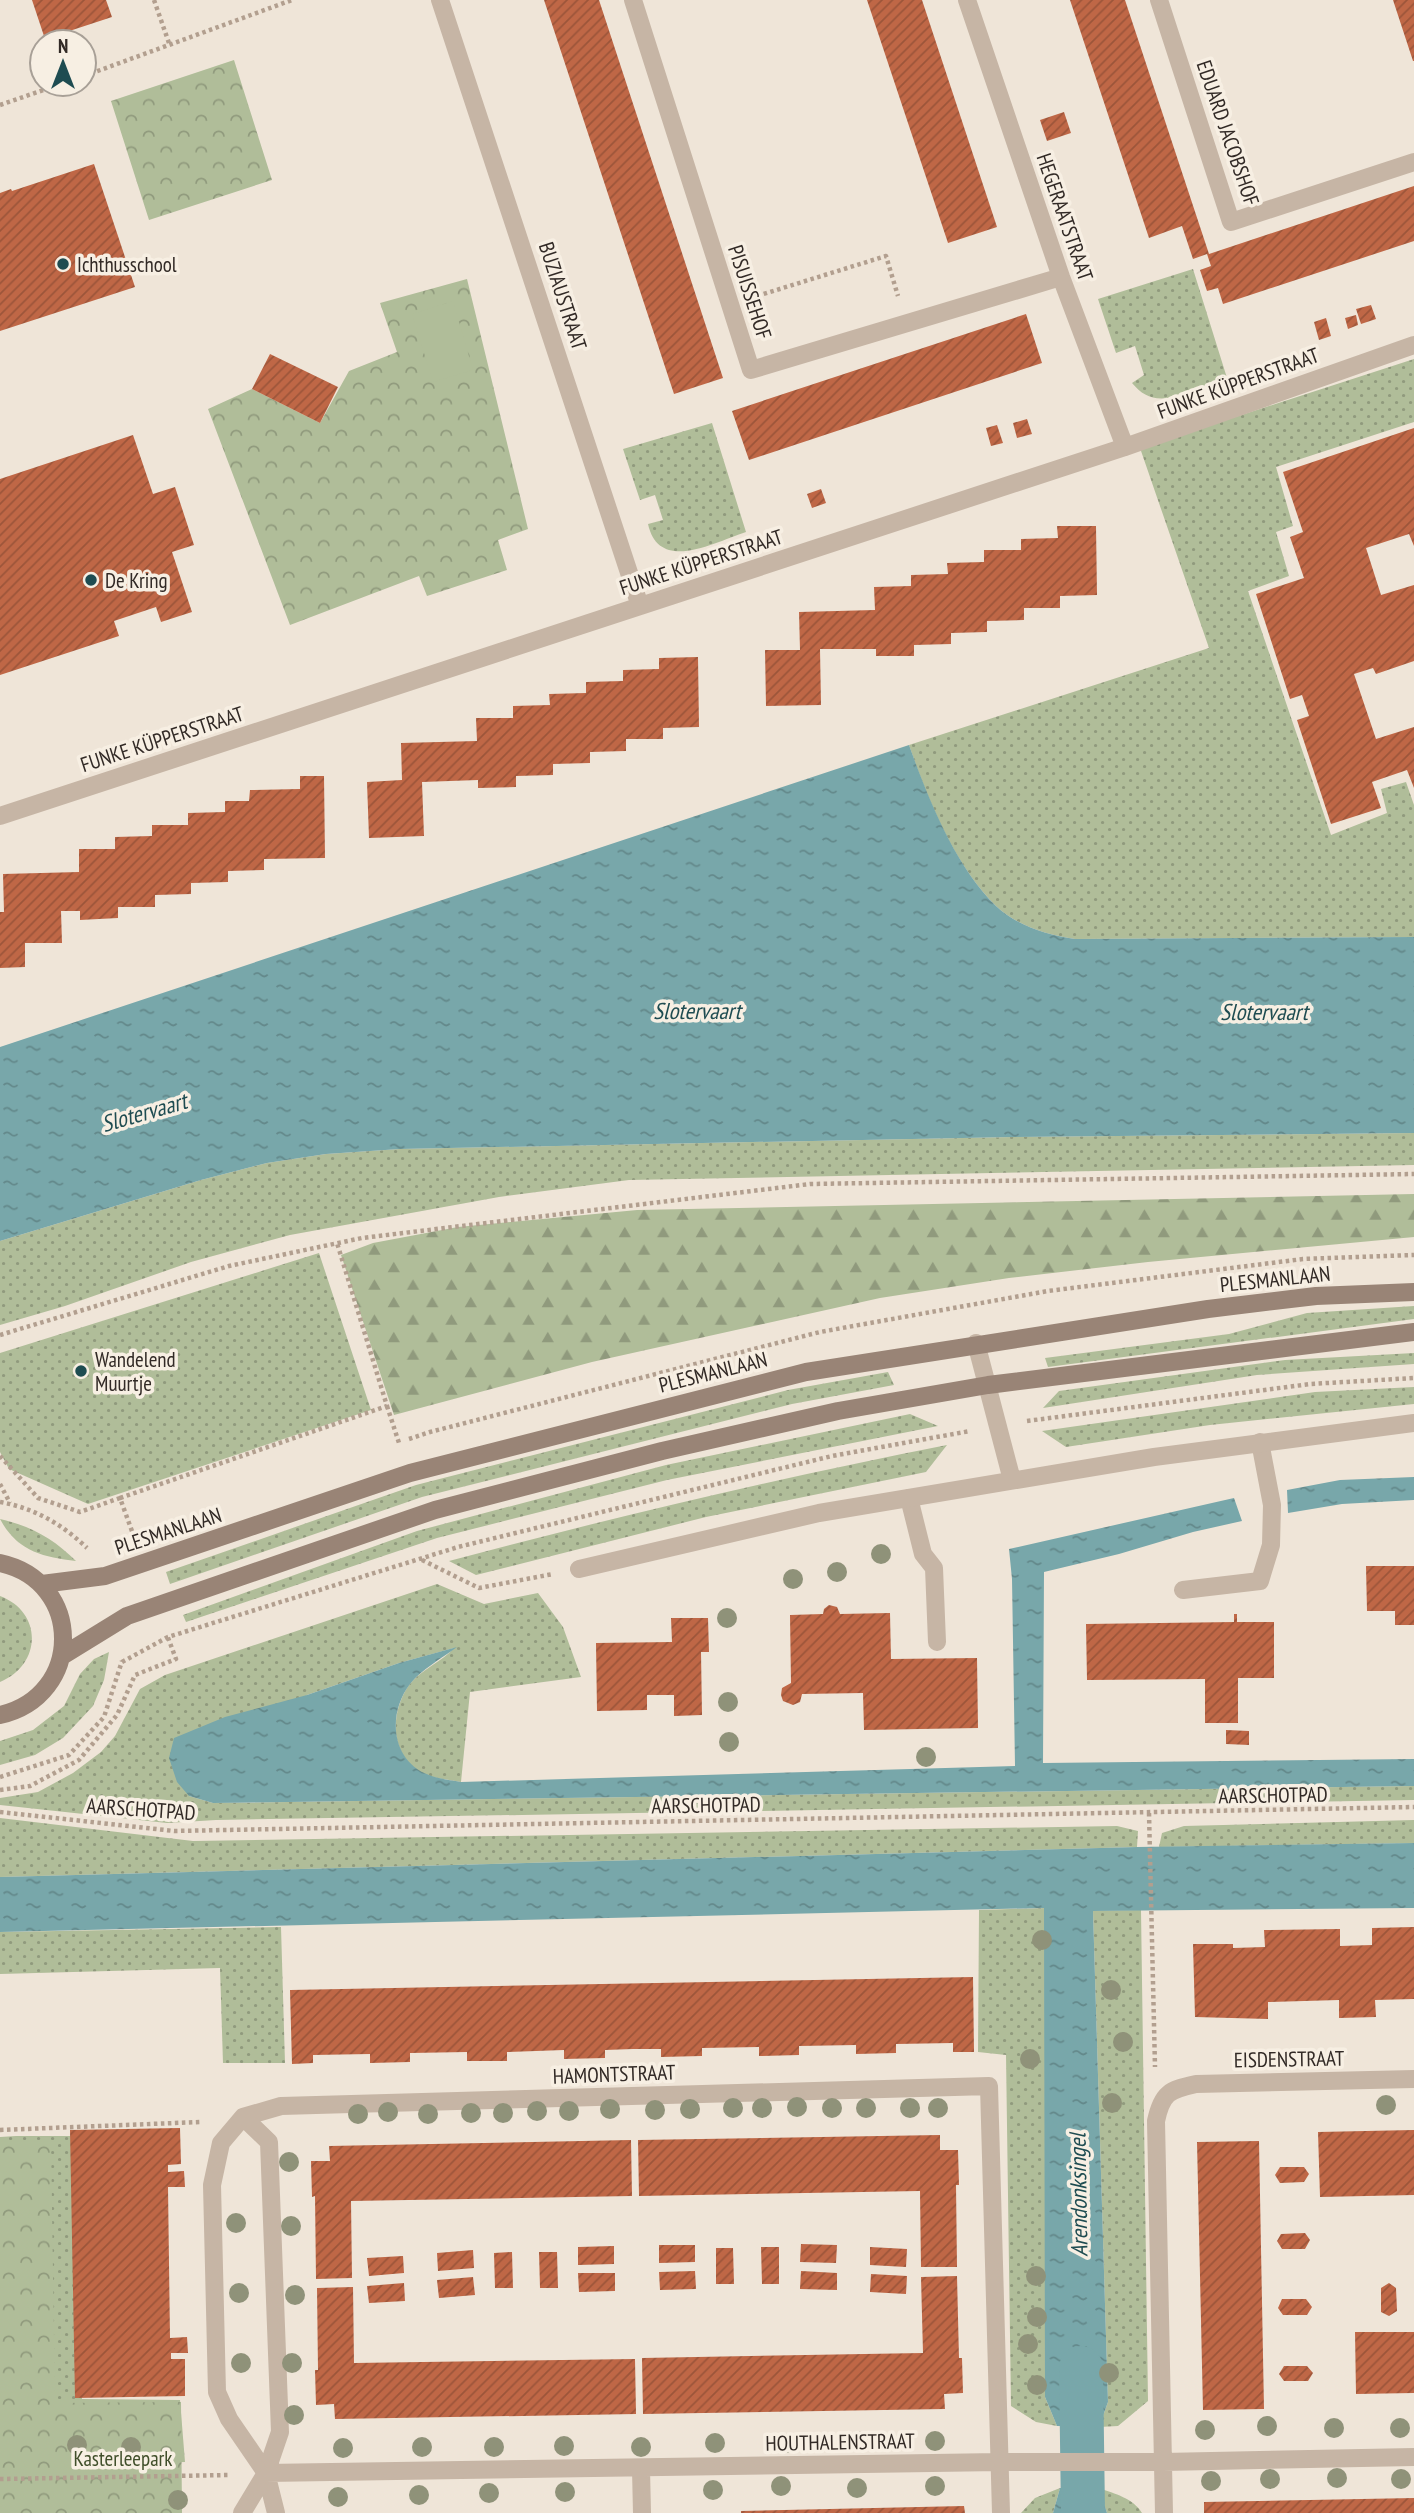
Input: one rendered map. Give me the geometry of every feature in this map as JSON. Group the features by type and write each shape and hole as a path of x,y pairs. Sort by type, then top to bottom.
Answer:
{"main road":[{"name":"PLESMANLAAN","path":"42,1584 105,1576 410,1473 806,1372 976,1343 1222,1307 1316,1296 1414,1292"},
{"path":"62,1656 127,1616 435,1510 662,1451 838,1411 988,1385 1414,1332"},
{"path":"0,1563 17,1566 42,1584 57,1605 64,1630 62,1656 53,1679 37,1698 16,1711 0,1715"}],"street":[{"name":"BUZIAUSTRAAT","path":"440,0 640,606"},
{"name":"PISUISSEHOF","path":"633,0 751,370 1061,277"},
{"name":"HEGERAATSTRAAT","path":"967,0 1061,277 1125,447"},
{"name":"EDUARD JACOBSHOF","path":"1159,0 1231,222 1414,162"},
{"name":"FUNKE KÜPPERSTRAAT","path":"0,816 1125,447 1414,345"},
{"path":"976,1343 1012,1480"},
{"path":"579,1569 819,1513 909,1497 1154,1457 1414,1423"},
{"path":"1183,1590 1260,1581 1271,1545 1272,1505 1260,1442"},
{"path":"909,1497 923,1554 934,1568 937,1642"},
{"name":"EISDENSTRAAT","path":"1166,2094 1196,2084 1414,2079"},
{"name":"HAMONTSTRAAT","path":"243,2117 281,2106 989,2086 1000,2462"},
{"path":"1164,2513 1156,2120 1166,2094"},
{"path":"242,2513 266,2473 280,2432 269,2142 243,2117 220,2143 212,2185 217,2392 229,2419 266,2473 276,2513"},
{"name":"HOUTHALENSTRAAT","path":"266,2473 1414,2457"},
{"path":"1000,2462 1001,2513"},
{"path":"641,2469 642,2513"}],"path":[{"path":"154,0 170,46"},
{"path":"98,71 292,0"},
{"path":"0,105 28,95"},
{"path":"730,305 886,256 906,323"},
{"path":"0,1335 229,1266 337,1243 376,1236 810,1184 1414,1174"},
{"path":"337,1243 399,1443"},
{"path":"0,1777 69,1755 104,1717 122,1662 168,1637 457,1547 832,1456 999,1425 1310,1384 1414,1378"},
{"path":"120,1498 387,1406"},
{"path":"0,1484 10,1504"},
{"path":"0,1502 25,1506 67,1529 91,1552"},
{"path":"422,1560 479,1588 579,1569"},
{"name":"AARSCHOTPAD","path":"0,1812 174,1830 1414,1808"},
{"path":"1149,1813 1155,2076 1166,2094"},
{"path":"0,2130 186,2124 243,2117"},
{"path":"0,2479 188,2477 266,2473"}],"green space":[{"path":"234,60 272,180 149,220 111,101"},
{"path":"1193,269 1227,378 1168,398 1152,397 1144,394 1132,383 1144,375 1135,346 1116,353 1098,299"},
{"path":"467,279 528,529 498,540 507,570 427,596 419,576 290,625 208,409 252,389 320,423 349,371 397,352 380,303"},
{"path":"453,301 473,370 433,382 412,314"},
{"path":"1414,359 1414,422 1276,467 1293,526 1276,532 1289,576 1248,591 1331,835 1387,813 1381,789 1406,782 1414,805 1414,937 1075,939 1033,928 1004,913 981,890 955,851 924,787 909,745 1209,648 1140,448"},
{"path":"712,423 746,532 690,550 664,548 654,539 648,524 663,520 655,495 640,500 623,449"},
{"path":"1414,1133 1414,1165 629,1180 499,1197 290,1235 191,1262 65,1306 0,1325 0,1241 201,1180 267,1163 326,1154 400,1149 1013,1137"},
{"path":"1414,1194 1414,1237 1148,1262 1009,1278 880,1298 592,1362 394,1415 341,1255 373,1243 458,1227 637,1210"},
{"path":"319,1253 371,1410 88,1504 9,1469 0,1452 0,1353"},
{"path":"1414,1306 1414,1319 1048,1367 1045,1358 1229,1334 1307,1313"},
{"path":"1414,1353 1414,1364 1257,1375 1043,1408 1059,1391 1285,1360"},
{"path":"888,1372 894,1385 792,1404 422,1497 170,1584 166,1572 416,1485 788,1390"},
{"path":"1414,1387 1414,1404 1210,1425 1066,1447 1042,1431 1315,1392"},
{"path":"910,1414 938,1426 667,1480 437,1538 186,1622 183,1615 417,1531 666,1465"},
{"path":"947,1445 926,1472 706,1517 476,1575 449,1561 697,1499"},
{"path":"0,1519 41,1534 76,1561 32,1550 14,1538"},
{"path":"437,1584 484,1604 538,1593 563,1627 581,1677 470,1692 461,1782 429,1776 416,1769 406,1760 396,1737 398,1710 409,1685 454,1648 399,1663 307,1695 189,1796 213,1803 1414,1786 1414,1800 167,1823 0,1805 0,1798 38,1792 73,1773 101,1752 115,1736 140,1689 165,1675"},
{"path":"0,1596 24,1614 32,1639 24,1664 0,1682"},
{"path":"109,1652 104,1680 93,1706 63,1738 35,1755 0,1765 0,1741 33,1730 64,1706 80,1674 94,1659"},
{"path":"0,1818 193,1841 1117,1826 1138,1831 1137,1847 0,1877"},
{"path":"1414,1820 1414,1843 1159,1847 1162,1833 1184,1826"},
{"path":"1045,1908 1045,2397 1057,2426 1036,2422 1011,2406 1006,2055 978,2052 979,1910"},
{"path":"1141,1910 1148,2401 1118,2426 1099,2427 1108,2402 1093,1911"},
{"path":"281,1927 285,2063 223,2063 220,1968 0,1974 0,1932"},
{"name":"Kasterleepark","path":"71,2136 82,2399 180,2400 185,2462 0,2468 0,2137"},
{"name":"Kasterleepark","path":"0,2141 51,2142 55,2403 181,2402 182,2513 0,2513"},
{"path":"1060,2488 1053,2513 1021,2513 1035,2498"},
{"path":"1099,2488 1129,2500 1142,2513 1107,2513"}],"water":[{"name":"Slotervaart","path":"909,745 934,809 968,871 996,906 1013,919 1033,928 1075,939 1414,937 1414,1133 1013,1137 400,1149 326,1154 267,1163 201,1180 0,1241 0,1047"},
{"path":"1414,1477 1414,1500 1342,1504 1288,1513 1287,1490 1340,1480"},
{"path":"1234,1498 1242,1521 1044,1572 1043,1763 1414,1759 1414,1786 213,1803 189,1796 177,1782 169,1758 174,1738 225,1717 307,1695 399,1663 457,1647 410,1684 398,1709 396,1722 400,1748 407,1759 416,1768 441,1778 461,1782 1015,1766 1012,1579 1009,1549"},
{"path":"1414,1843 1414,1908 1093,1911 1108,2402 1099,2427 1057,2426 1045,2397 1044,1908 0,1932 0,1877 1137,1847"},
{"path":"1060,2488 1099,2488 1107,2513 1053,2513"}],"building":[{"path":"32,0 106,0 112,17 78,28 41,28"},
{"path":"544,0 599,0 723,378 674,394"},
{"path":"867,0 922,0 997,227 948,243"},
{"path":"1070,0 1125,0 1209,254 1414,186 1414,241 1223,304 1218,288 1207,291 1200,270 1211,266 1207,254 1193,259 1182,226 1149,238"},
{"path":"1393,0 1414,0 1414,61 1413,61"},
{"path":"1064,112 1071,133 1047,141 1040,120"},
{"path":"94,164 135,287 0,331 0,193"},
{"path":"1371,305 1376,319 1361,324 1356,309"},
{"path":"1026,314 1042,363 749,460 732,411"},
{"path":"1356,315 1358,325 1348,329 1345,318"},
{"path":"1326,318 1331,336 1319,340 1314,322"},
{"path":"270,354 338,387 320,423 252,389"},
{"path":"1027,419 1032,434 1017,438 1013,423"},
{"path":"997,425 1003,443 991,446 986,428"},
{"path":"1414,428 1414,546 1409,534 1366,548 1381,595 1414,585 1414,661 1376,674 1373,668 1354,674 1376,739 1414,727 1414,788 1407,770 1372,782 1381,808 1331,824 1297,720 1309,716 1302,695 1290,699 1256,594 1304,578 1290,537 1303,532 1283,472"},
{"name":"De Kring","path":"133,435 153,494 175,487 194,545 172,552 192,612 161,622 156,607 114,621 119,636 0,675 0,479"},
{"path":"821,489 826,503 812,508 807,494"},
{"path":"1057,526 1096,526 1097,595 1060,596 1060,608 1024,608 1024,620 987,621 987,632 951,633 951,644 914,645 914,656 876,656 876,649 820,649 821,705 766,706 765,650 800,650 799,612 875,610 874,587 911,586 911,575 948,574 947,563 984,562 984,550 1021,550 1021,539 1058,538"},
{"path":"698,657 699,727 663,728 663,739 626,739 626,751 590,752 590,763 553,764 553,775 516,776 516,787 478,788 478,780 422,782 424,836 369,838 367,782 402,780 401,743 477,741 476,718 513,718 513,706 550,705 549,694 586,693 586,682 623,681 623,670 659,669 659,658"},
{"path":"300,776 324,776 325,858 264,859 264,870 228,871 228,882 191,883 191,894 155,895 155,907 118,907 118,918 80,920 80,911 61,911 62,943 25,943 25,967 0,968 0,912 4,912 3,874 79,872 79,849 115,849 115,837 152,836 152,825 188,825 188,813 225,812 225,801 249,801 250,790 300,789"},
{"path":"1366,1566 1414,1566 1414,1625 1395,1625 1395,1611 1367,1611"},
{"path":"829,1605 837,1607 840,1614 890,1613 891,1659 977,1658 978,1728 864,1730 863,1693 802,1694 800,1702 793,1705 783,1701 782,1688 791,1683 790,1615 823,1614"},
{"path":"1234,1614 1237,1614 1237,1622 1274,1622 1274,1678 1238,1678 1238,1723 1205,1723 1205,1679 1087,1680 1086,1624 1234,1622"},
{"path":"671,1618 708,1618 709,1652 701,1652 702,1715 674,1716 674,1695 647,1695 647,1710 597,1711 596,1643 672,1642"},
{"path":"1226,1730 1249,1731 1249,1745 1226,1744"},
{"path":"1414,1927 1414,1999 1375,2000 1376,2017 1339,2018 1339,2000 1268,2002 1268,2019 1195,2017 1193,1944 1233,1944 1233,1948 1265,1947 1264,1930 1340,1929 1340,1946 1372,1945 1372,1928"},
{"path":"973,1977 974,2052 953,2052 953,2043 896,2044 896,2053 856,2054 856,2045 799,2046 799,2055 759,2056 759,2047 702,2048 702,2056 661,2057 661,2049 633,2049 605,2050 605,2058 564,2059 564,2050 507,2052 507,2061 467,2061 467,2052 410,2053 410,2062 370,2063 370,2054 313,2055 313,2063 292,2064 290,1990"},
{"path":"180,2128 181,2164 168,2165 168,2172 184,2171 185,2187 168,2187 170,2338 187,2337 188,2353 171,2353 171,2359 185,2359 185,2396 75,2398 70,2130"},
{"path":"1414,2130 1414,2195 1320,2197 1318,2132"},
{"path":"940,2135 940,2150 958,2150 957,2267 921,2267 920,2191 639,2196 638,2140"},
{"path":"631,2140 632,2196 351,2201 352,2278 316,2279 315,2196 312,2197 311,2161 330,2161 329,2146"},
{"path":"1259,2141 1264,2409 1203,2410 1197,2142"},
{"path":"1280,2167 1304,2167 1309,2174 1304,2182 1280,2183 1275,2175"},
{"path":"1305,2233 1310,2240 1305,2249 1282,2249 1277,2241 1281,2234"},
{"path":"801,2244 837,2245 836,2263 800,2262"},
{"path":"659,2245 695,2245 695,2262 659,2263"},
{"path":"614,2246 614,2264 578,2265 578,2247"},
{"path":"761,2247 779,2247 779,2284 762,2284"},
{"path":"870,2247 907,2249 906,2267 870,2265"},
{"path":"716,2248 733,2248 734,2284 716,2284"},
{"path":"473,2250 474,2268 438,2271 437,2253"},
{"path":"512,2252 513,2288 495,2288 494,2253"},
{"path":"539,2252 557,2252 558,2288 540,2288"},
{"path":"403,2256 404,2273 369,2276 367,2258"},
{"path":"695,2271 696,2289 660,2290 659,2272"},
{"path":"801,2271 837,2273 837,2290 800,2289"},
{"path":"578,2273 615,2273 615,2291 579,2292"},
{"path":"871,2274 907,2276 906,2294 870,2292"},
{"path":"957,2276 959,2358 962,2358 963,2393 944,2394 945,2409 643,2414 642,2358 923,2353 921,2277"},
{"path":"473,2277 475,2295 439,2298 437,2280"},
{"path":"404,2283 405,2301 369,2303 367,2286"},
{"path":"1389,2283 1396,2288 1397,2311 1389,2316 1381,2312 1381,2288"},
{"path":"353,2287 354,2363 635,2359 636,2414 335,2419 334,2404 316,2405 317,2288"},
{"path":"1282,2299 1306,2299 1312,2307 1307,2315 1283,2315 1278,2308"},
{"path":"1355,2332 1414,2332 1414,2393 1356,2394"},
{"path":"1284,2366 1307,2366 1313,2373 1308,2381 1284,2381 1279,2374"},
{"path":"1414,2498 1414,2513 1204,2513 1204,2502"},
{"path":"964,2506 965,2513 741,2513 741,2511"}],"waterway":[{"name":"Arendonksingel","path":"1081,2368 1083,2513"}],"place":[{"name":"Ichthusschool","path":"63,264"},
{"name":"De Kring","path":"91,580"},
{"name":"Wandelend Muurtje","path":"81,1371"}]}
